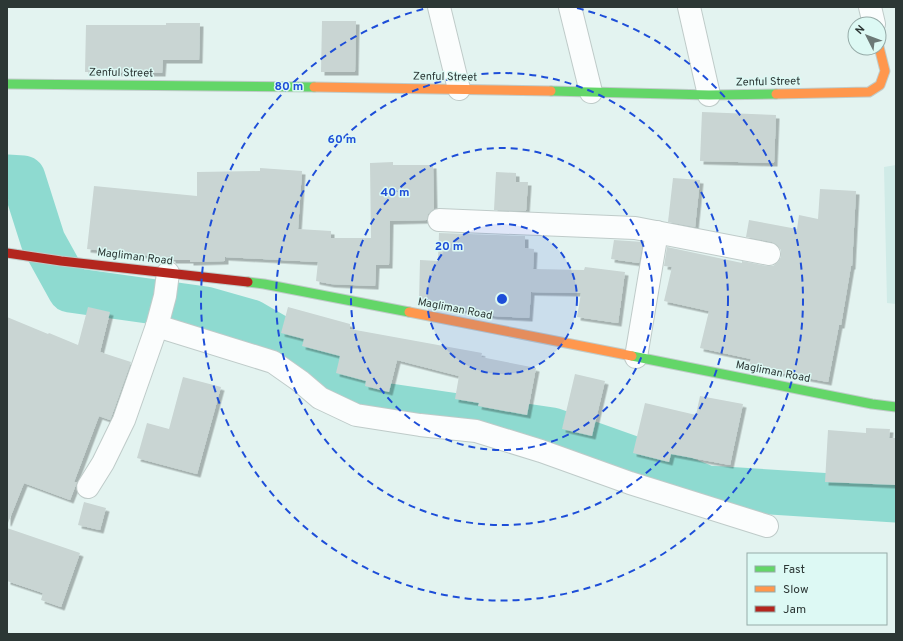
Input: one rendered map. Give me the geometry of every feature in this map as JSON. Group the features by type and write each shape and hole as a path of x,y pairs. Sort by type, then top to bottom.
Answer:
{"street":[{"path":"439,7 459,89"},
{"path":"570,7 591,92"},
{"path":"689,7 709,95"},
{"name":"Zenful Street","path":"7,84 459,89 709,95 869,92 880,85 885,71 881,56"},
{"path":"439,220 635,228 769,254"},
{"path":"636,357 657,232"},
{"name":"Magliman Road","path":"11,254 264,284 872,404 896,406"},
{"path":"88,487 103,463 124,420 161,312 168,273"},
{"path":"161,312 273,362 300,381 320,398 356,414 420,425 476,431 541,451 630,483 767,526"}],"shaded area":[{"path":"896,165 896,304 887,303 884,167"}],"building":[{"path":"322,21 356,21 355,72 321,72"},
{"path":"166,23 200,23 199,60 163,60 162,73 85,72 86,25 166,25"},
{"path":"702,112 776,115 774,163 700,161"},
{"path":"393,162 393,165 433,165 434,209 428,214 427,220 390,221 389,265 376,265 375,286 331,284 316,281 318,262 225,257 225,261 190,262 190,260 172,260 172,258 87,249 94,186 197,196 197,172 260,171 260,168 302,171 298,229 331,231 331,238 371,238 370,163"},
{"path":"496,172 516,173 516,182 528,182 526,211 494,210"},
{"path":"673,178 700,180 695,227 668,222"},
{"path":"820,189 856,191 852,266 828,382 749,367 751,359 700,348 709,311 664,301 672,267 664,266 667,247 742,263 742,261 773,266 781,257 781,250 772,242 746,237 749,220 797,229 799,215 818,219"},
{"path":"439,233 525,236 525,248 534,249 533,269 584,270 585,267 625,272 618,323 577,317 581,293 531,292 529,318 494,316 419,301 420,260 438,261"},
{"path":"614,240 643,242 639,263 611,259"},
{"path":"88,307 110,312 100,352 131,362 112,415 110,420 99,416 74,482 77,482 70,500 24,483 8,523 7,317 78,345"},
{"path":"288,307 350,324 350,329 482,353 481,357 536,368 527,415 478,406 479,403 455,399 459,376 397,360 389,392 365,386 366,381 336,373 340,356 302,346 304,339 281,333"},
{"path":"575,374 605,381 592,436 562,429"},
{"path":"183,377 221,387 197,474 137,458 147,423 169,429"},
{"path":"700,396 743,404 730,465 671,454 669,462 633,453 645,403 696,415"},
{"path":"866,428 890,429 889,438 896,438 896,485 825,482 828,430 866,433"},
{"path":"84,502 106,508 100,530 78,525"},
{"path":"7,528 80,553 61,607 41,600 43,593 7,581"}],"waterway":[{"path":"7,177 23,178 43,241 70,290 205,309 251,322 289,344 362,402 552,430 645,463 707,488 896,500"}],"traffic: fast":[{"path":"7,84 314,87"},
{"path":"551,91 709,95 776,94"},
{"path":"248,282 409,312"},
{"path":"632,356 872,404 896,407"}],"traffic: slow":[{"path":"776,94 869,92 880,85 885,71 881,56"},
{"path":"314,87 551,91"},
{"path":"409,312 632,356"}],"traffic: jam":[{"path":"7,253 61,261 248,282"}]}
